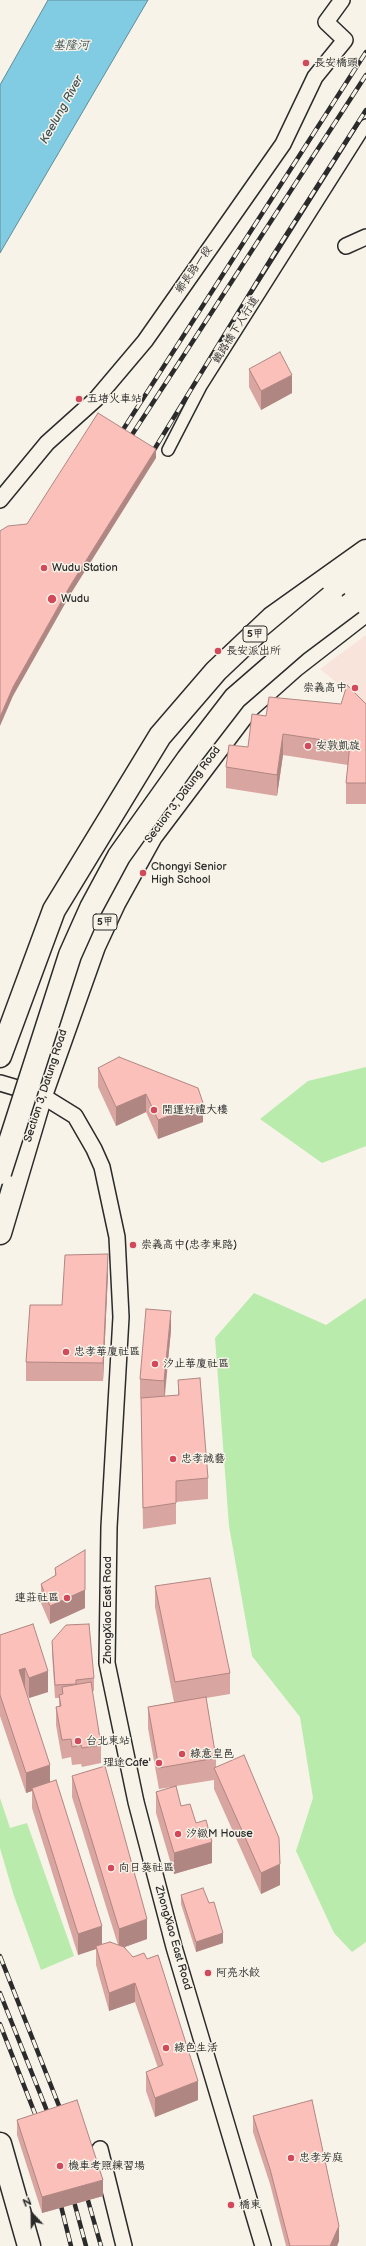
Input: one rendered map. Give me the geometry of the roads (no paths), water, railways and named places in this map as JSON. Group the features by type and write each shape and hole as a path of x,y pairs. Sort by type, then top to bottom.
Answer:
{"main road":[{"name":"5甲","path":"0,1056 54,910 160,736 216,672 272,618 366,551"},
{"path":"0,1134 57,953 80,903 139,807 207,710 265,652 331,597 366,574"},
{"path":"0,1173 70,955 91,908 120,856 188,759 235,698 296,645 361,602"},
{"name":"Section 3, Datung Road","path":"0,1233 41,1095 94,946 114,903 150,836 249,706 294,666 361,602"},
{"path":"1,2151 29,2246"}],"street":[{"name":"鄉長路一段","path":"0,500 46,443 96,400 145,341 283,144 315,77 345,40 326,22 342,0"},
{"name":"鐵路橋下人行道","path":"168,450 201,386 366,125"},
{"path":"346,246 366,237"},
{"name":"ZhongXiao East Road","path":"0,1083 41,1095 75,1116 94,1149 102,1167 117,1237 121,1316 109,1527 107,1663 136,1802 174,1947 263,2246"},
{"path":"100,2149 124,2246"}],"water":[{"name":"基隆河","path":"48,0 148,0 0,253 0,85"}],"railway":[{"path":"117,439 366,52"},
{"path":"126,444 366,75"},
{"path":"149,458 274,254 366,110"},
{"path":"0,1956 63,2116"},
{"path":"0,1993 51,2121"},
{"path":"0,2024 39,2124"},
{"path":"85,2190 101,2246"},
{"path":"72,2194 86,2246"},
{"path":"59,2198 71,2246"}],"place":[{"name":"長安橋頭","path":"306,63"},
{"name":"五堵火車站","path":"79,399"},
{"name":"Wudu Station","path":"44,568"},
{"name":"Wudu","path":"52,599"},
{"name":"長安派出所","path":"218,651"},
{"name":"崇義高中","path":"355,688"},
{"name":"安敦凱旋","path":"308,746"},
{"name":"Chongyi Senior High School","path":"143,873"},
{"name":"開運好禮大樓","path":"154,1110"},
{"name":"崇義高中(忠孝東路)","path":"133,1245"},
{"name":"忠孝華廈社區","path":"66,1352"},
{"name":"汐止華廈社區","path":"155,1364"},
{"name":"忠孝誠藝","path":"173,1459"},
{"name":"連莊社區","path":"67,1598"},
{"name":"台北東站","path":"78,1741"},
{"name":"綠意皇邑","path":"182,1754"},
{"name":"理途Cafe'","path":"159,1763"},
{"name":"汐緻M House","path":"178,1834"},
{"name":"向日葵社區","path":"111,1868"},
{"name":"阿亮水餃","path":"208,1973"},
{"name":"綠色生活","path":"166,2048"},
{"name":"忠孝芳庭","path":"291,2158"},
{"name":"機車考照練習場","path":"60,2166"},
{"name":"橋東","path":"231,2205"}],"water label":[{"name":"Keelung River","path":"62,110"}]}
